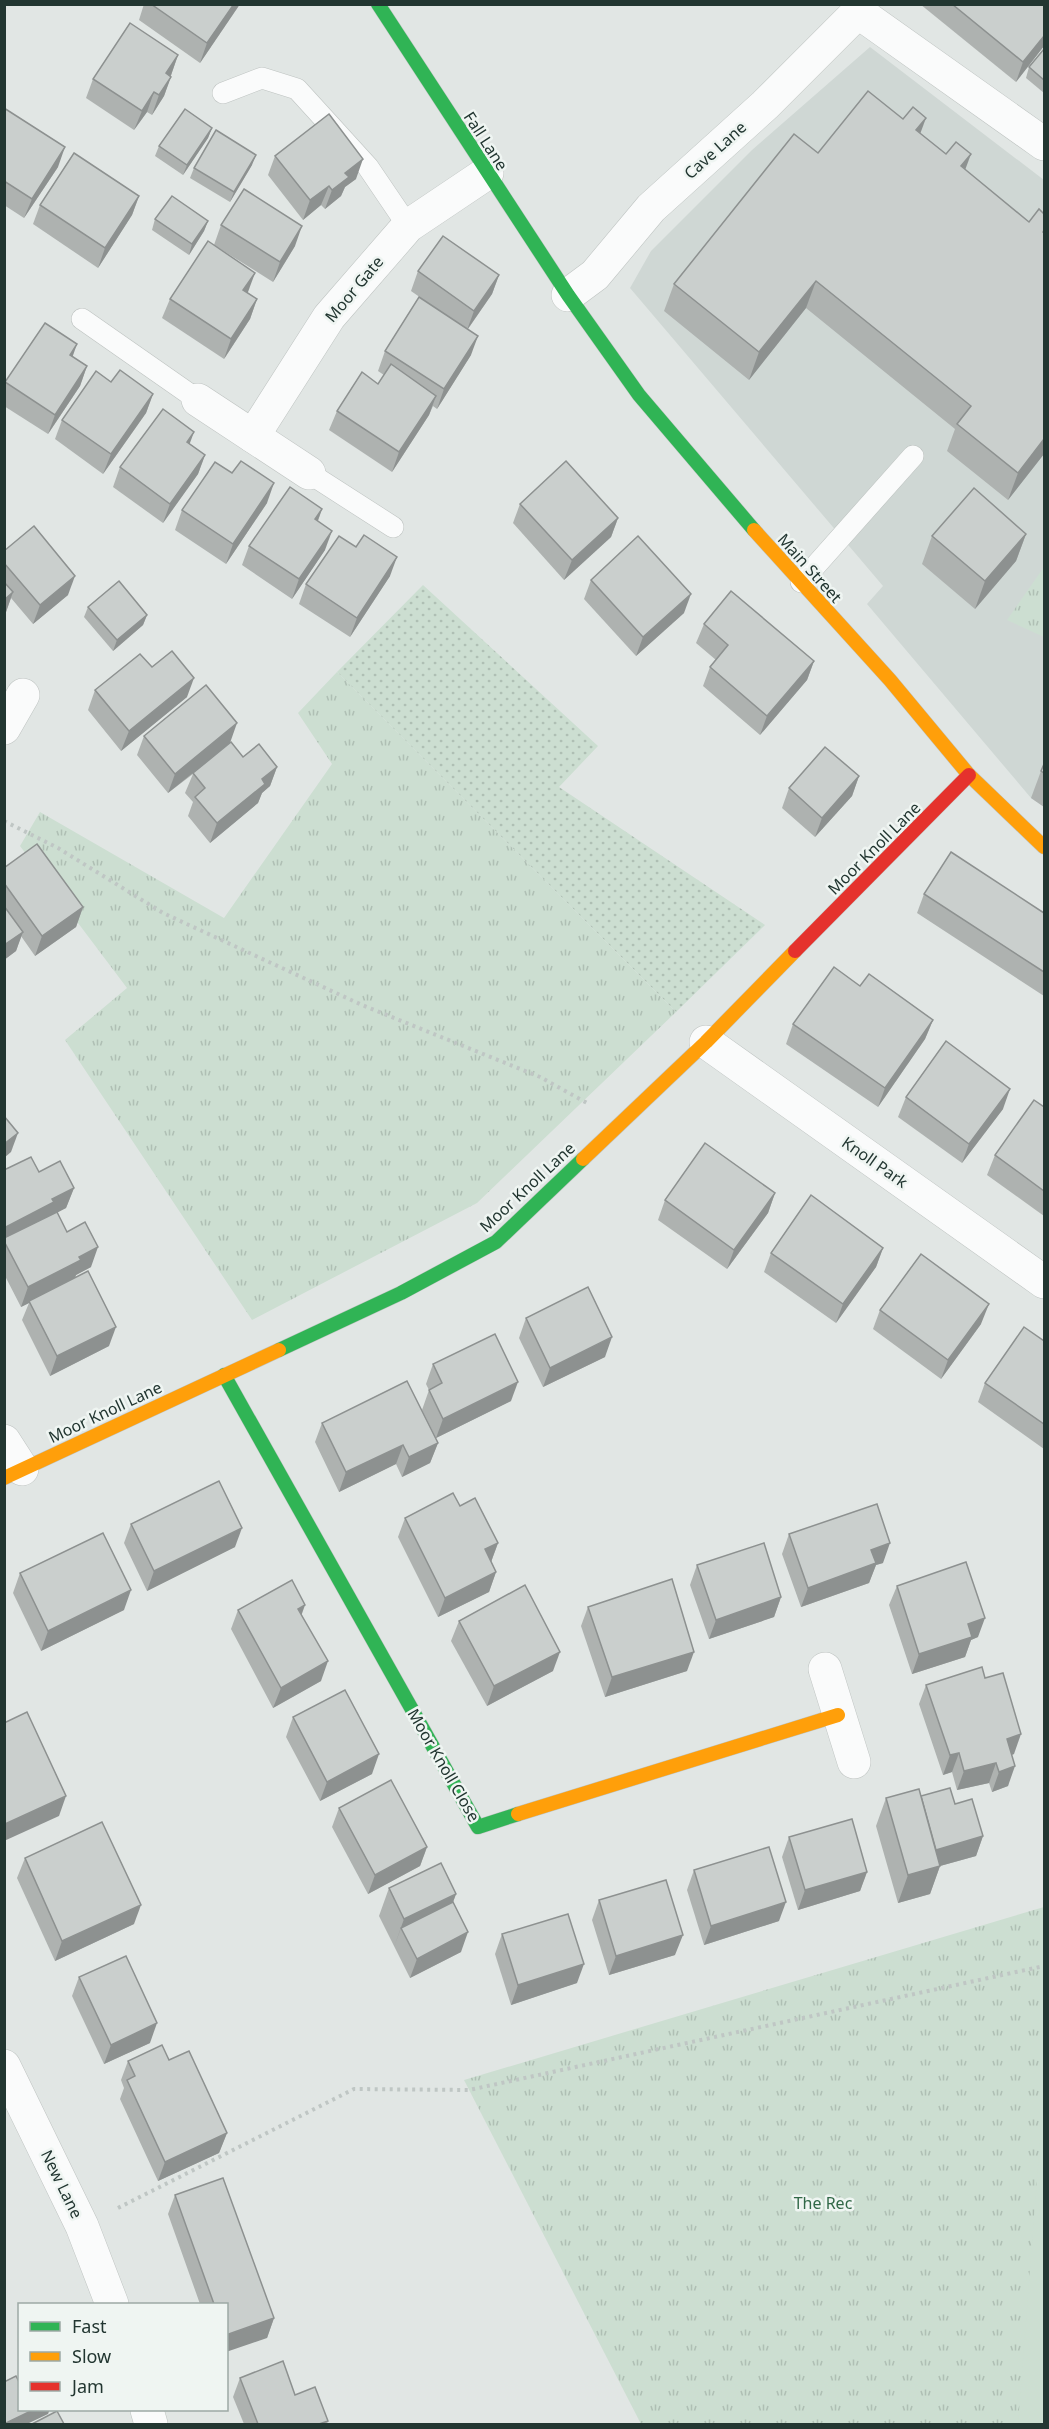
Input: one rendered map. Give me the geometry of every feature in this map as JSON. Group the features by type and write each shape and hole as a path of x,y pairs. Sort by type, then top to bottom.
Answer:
{"street":[{"name":"Fall Lane","path":"378,4 568,295"},
{"path":"860,8 1044,144"},
{"name":"Cave Lane","path":"568,295 595,275 651,208 765,105 860,8"},
{"name":"Moor Gate","path":"253,436 329,317 408,226 487,173"},
{"name":"Main Street","path":"568,295 639,395 722,495 890,680 969,775 1044,847"},
{"path":"198,400 309,473"},
{"path":"4,728 23,695"},
{"name":"Moor Knoll Lane","path":"13,1474 401,1293 496,1242 706,1042 969,775"},
{"name":"Knoll Park","path":"706,1042 1044,1282"},
{"name":"Moor Knoll Close","path":"224,1375 478,1827 838,1715"},
{"path":"4,1441 13,1474"},
{"path":"825,1670 854,1762"},
{"name":"New Lane","path":"4,2066 82,2226 112,2303"}],"lane":[{"path":"223,93 262,78 297,89 368,167 408,226"},
{"path":"82,319 198,400"},
{"path":"801,582 913,456"},
{"path":"309,473 393,527"}],"path":[{"path":"4,821 58,848 163,913 362,1005 540,1077 621,1123"},
{"path":"82,2226 354,2089 469,2090 1044,1966"}],"shaded area":[{"path":"870,47 1044,180 1044,807 1031,798 867,604 883,586 630,288 651,251 752,150"}],"green space":[{"path":"1044,567 1044,637 1007,620"},
{"path":"423,585 598,746 559,787 765,925 676,1012 337,672"},
{"path":"337,672 676,1012 477,1203 252,1320 65,1040 127,988 20,846 40,812 224,918 332,764 298,713"},
{"name":"The Rec","path":"1044,1907 1044,2424 641,2424 464,2080"},
{"path":"1044,2087 1044,2424 1018,2424"}],"building":[{"path":"151,4 234,4 207,43"},
{"path":"952,4 1044,4 1044,36 1023,62"},
{"path":"130,23 178,55 166,73 171,77 159,95 154,92 142,111 93,79"},
{"path":"1044,49 1044,80 1029,67"},
{"path":"868,91 903,119 913,107 926,118 916,130 946,154 956,142 971,154 961,166 1029,222 1039,209 1044,214 1044,439 1018,473 957,424 971,406 816,281 759,352 674,284 794,134 818,153"},
{"path":"4,108 65,147 32,199 4,181"},
{"path":"185,109 212,128 187,165 159,146"},
{"path":"329,114 363,159 345,173 349,177 332,190 329,186 310,200 275,156"},
{"path":"216,130 256,155 234,192 194,168"},
{"path":"74,153 139,196 105,248 40,205"},
{"path":"244,189 302,226 280,262 221,225"},
{"path":"172,196 208,221 192,244 155,219"},
{"path":"443,236 499,275 474,311 418,271"},
{"path":"208,241 255,273 243,290 257,299 231,339 170,299"},
{"path":"419,297 478,336 444,389 385,351"},
{"path":"45,323 77,344 70,355 87,366 55,415 5,382"},
{"path":"391,364 436,396 399,452 337,411 362,372 378,384"},
{"path":"120,370 153,394 111,454 62,420 96,371 111,382"},
{"path":"163,409 194,432 187,442 205,455 170,504 120,467"},
{"path":"241,461 274,483 233,544 182,510 215,462 232,473"},
{"path":"566,461 618,518 572,560 520,504"},
{"path":"290,487 322,509 315,519 332,531 299,579 249,546"},
{"path":"974,488 1026,534 985,581 932,536"},
{"path":"34,526 75,576 40,605 4,563 4,551"},
{"path":"364,535 397,557 357,618 306,584 339,536 356,547"},
{"path":"638,536 691,594 643,637 591,580"},
{"path":"119,581 147,615 117,640 88,607"},
{"path":"4,582 13,592 4,600"},
{"path":"731,591 814,661 767,716 710,667 728,645 704,624"},
{"path":"172,651 194,678 129,731 95,690 140,654 152,667"},
{"path":"206,685 237,723 175,774 144,736"},
{"path":"231,742 243,757 259,744 277,767 262,779 265,784 217,823 195,797 205,788 193,773"},
{"path":"825,747 859,776 822,818 789,788"},
{"path":"37,844 83,907 42,936 4,883 4,868"},
{"path":"951,852 1044,913 1044,972 924,894"},
{"path":"4,906 23,932 4,945"},
{"path":"834,967 860,986 869,974 933,1020 885,1088 793,1024"},
{"path":"946,1041 1010,1089 969,1144 906,1097"},
{"path":"1034,1100 1044,1107 1044,1191 995,1155"},
{"path":"4,1116 18,1133 4,1144"},
{"path":"705,1143 775,1193 734,1250 665,1200"},
{"path":"31,1157 39,1172 60,1161 74,1188 52,1199 54,1202 4,1228 4,1170"},
{"path":"811,1195 883,1248 843,1304 771,1253"},
{"path":"57,1212 67,1232 85,1222 98,1247 79,1257 81,1260 28,1287 4,1238"},
{"path":"921,1254 989,1304 948,1360 880,1310"},
{"path":"88,1271 116,1327 57,1356 29,1301"},
{"path":"588,1287 612,1337 550,1368 526,1318"},
{"path":"1024,1327 1044,1341 1044,1424 985,1383"},
{"path":"495,1334 518,1382 443,1419 429,1390 442,1383 433,1364"},
{"path":"407,1381 438,1443 409,1457 403,1445 346,1472 322,1423"},
{"path":"219,1481 242,1528 154,1571 131,1524"},
{"path":"453,1493 460,1506 475,1498 498,1543 485,1549 496,1572 445,1598 405,1518"},
{"path":"877,1504 890,1543 871,1550 876,1563 808,1588 789,1534"},
{"path":"103,1533 131,1590 48,1631 20,1573"},
{"path":"764,1543 781,1597 716,1620 697,1565"},
{"path":"966,1562 985,1618 968,1624 972,1637 919,1654 897,1586"},
{"path":"672,1579 694,1652 612,1677 588,1607"},
{"path":"292,1580 305,1605 298,1609 328,1661 281,1688 238,1610"},
{"path":"525,1585 560,1652 494,1686 459,1621"},
{"path":"982,1667 985,1678 1003,1673 1021,1734 1007,1739 1015,1766 999,1772 996,1763 964,1771 959,1753 950,1755 926,1685"},
{"path":"345,1690 379,1754 327,1782 293,1717"},
{"path":"27,1712 66,1796 5,1824 4,1723"},
{"path":"391,1780 427,1847 375,1875 339,1808"},
{"path":"950,1788 955,1804 972,1799 983,1836 936,1850 921,1796"},
{"path":"919,1789 940,1866 908,1875 886,1798"},
{"path":"852,1819 867,1872 805,1890 789,1837"},
{"path":"102,1822 141,1905 62,1941 25,1858"},
{"path":"769,1847 786,1902 711,1926 694,1870"},
{"path":"441,1863 456,1894 404,1919 389,1888"},
{"path":"666,1880 683,1935 616,1956 599,1900"},
{"path":"453,1902 468,1932 417,1959 401,1928"},
{"path":"568,1914 584,1964 518,1985 502,1934"},
{"path":"126,1956 157,2023 111,2045 79,1977"},
{"path":"162,2045 169,2060 189,2051 227,2133 165,2162 127,2080 135,2076 128,2061"},
{"path":"223,2178 274,2318 228,2334 228,2303 214,2303 175,2195"},
{"path":"283,2361 295,2395 315,2387 328,2421 319,2424 258,2424 240,2378"},
{"path":"16,2376 18,2411 31,2411 4,2424 4,2382"},
{"path":"57,2411 64,2424 32,2424"}],"traffic: fast":[{"path":"378,4 568,295 639,395 754,530"},
{"path":"279,1350 401,1293 496,1242 583,1159"},
{"path":"224,1375 478,1827 518,1814"}],"traffic: slow":[{"path":"754,530 890,680 969,775 1044,847"},
{"path":"583,1159 706,1042 795,951"},
{"path":"4,1478 279,1350"},
{"path":"518,1814 838,1715"}],"traffic: jam":[{"path":"795,951 969,775"}]}
